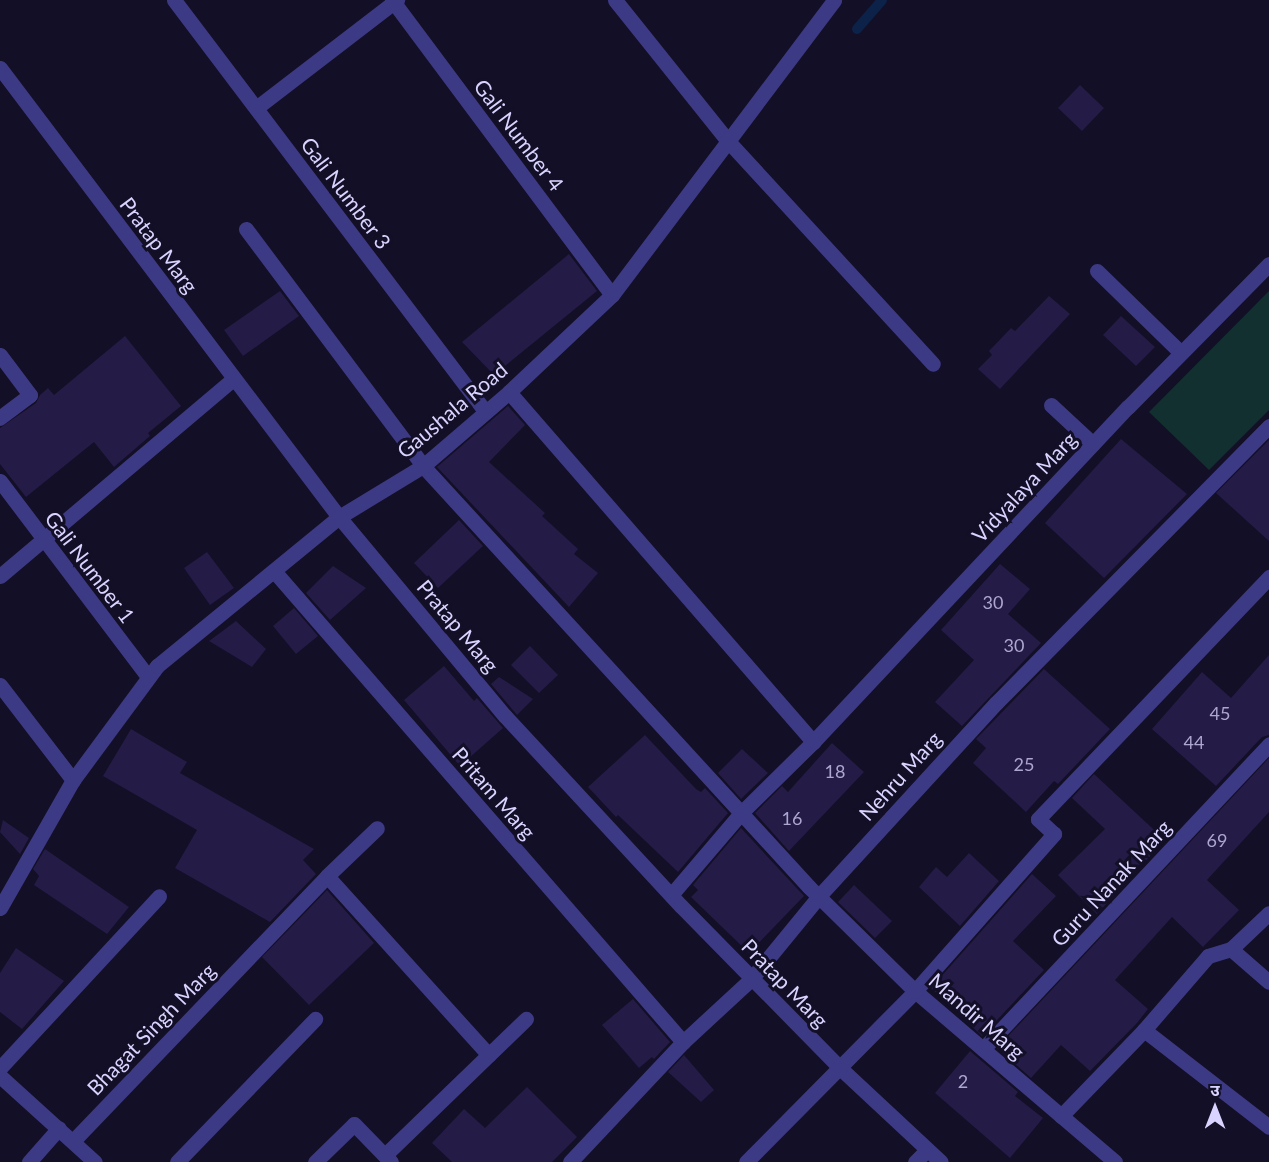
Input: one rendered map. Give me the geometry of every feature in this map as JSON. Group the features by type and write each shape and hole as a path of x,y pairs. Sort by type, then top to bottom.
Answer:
{"street":[{"name":"Gali Number 3","path":"174,0 485,411"},
{"path":"615,0 727,140 933,363"},
{"name":"Gaushala Road","path":"0,908 73,780 157,666 339,517 423,466 509,392 612,295 834,0"},
{"path":"256,108 394,1"},
{"name":"Gali Number 4","path":"394,1 612,295"},
{"name":"Pratap Marg","path":"0,68 339,517 505,716 671,895 839,1067 941,1162"},
{"name":"Mandir Marg","path":"246,229 423,466 741,813 819,896 915,991 1115,1162"},
{"name":"Vidyalaya Marg","path":"671,895 741,813 813,742 1093,444 1269,264"},
{"path":"1097,271 1181,353"},
{"path":"0,355 30,395 0,418"},
{"path":"0,576 233,379"},
{"path":"509,392 813,742"},
{"path":"1051,405 1093,444"},
{"name":"Nehru Marg","path":"570,1162 683,1042 752,978 819,896 996,703 1269,426"},
{"name":"Gali Number 1","path":"0,481 148,677"},
{"name":"Pritam Marg","path":"274,571 683,1042"},
{"path":"746,1162 915,991 1054,834 1038,819 1269,577"},
{"path":"3,694 73,780"},
{"name":"Guru Nanak Marg","path":"983,1049 1269,744"},
{"name":"Bhagat Singh Marg","path":"73,1141 258,947 377,828"},
{"path":"327,876 489,1056"},
{"path":"0,1068 159,896"},
{"path":"1061,1116 1144,1030 1208,956 1231,949 1269,913"},
{"path":"1231,949 1269,982"},
{"path":"177,1162 315,1019"},
{"path":"315,1162 354,1124 388,1159 526,1019"},
{"path":"1144,1030 1269,1127"},
{"path":"0,1076 95,1162"},
{"path":"29,1162 59,1128"},
{"path":"915,1162 927,1150"}],"green space":[{"path":"1269,291 1269,410 1209,470 1149,412"}],"building":[{"path":"1080,85 1104,108 1082,131 1058,108"},
{"path":"569,254 597,291 494,375 462,342"},
{"path":"280,291 299,316 243,356 224,330"},
{"path":"1049,296 1070,314 1000,389 978,369 992,355 989,351 1011,328 1015,331"},
{"path":"1121,316 1155,347 1136,366 1103,335"},
{"path":"125,336 181,406 148,433 150,436 114,467 94,442 26,497 0,464 0,428 36,403 40,395 48,388 54,395"},
{"path":"508,406 525,425 489,462 545,513 542,516 578,549 574,554 598,573 569,607 437,467"},
{"path":"1121,439 1187,494 1104,578 1045,523"},
{"path":"1269,440 1269,541 1216,493"},
{"path":"459,520 483,546 438,588 414,563"},
{"path":"207,552 234,588 210,605 184,568"},
{"path":"1000,564 1030,589 1008,614 1041,643 962,726 935,702 974,660 941,630"},
{"path":"333,566 366,588 330,620 306,593"},
{"path":"294,608 318,636 296,654 273,626"},
{"path":"236,621 266,649 252,667 209,641"},
{"path":"530,646 558,675 539,693 511,665"},
{"path":"1269,655 1269,735 1262,737 1216,786 1152,729 1202,672 1231,698"},
{"path":"444,666 474,701 477,698 503,728 460,766 404,700"},
{"path":"1044,669 1110,729 1058,784 1054,781 1026,812 973,763 986,748 976,739"},
{"path":"499,677 533,699 517,715 491,684"},
{"path":"131,729 187,762 180,773 314,849 303,860 316,874 270,922 175,868 197,830 103,776"},
{"path":"645,735 696,789 701,792 705,788 728,813 678,872 618,815 616,817 588,787"},
{"path":"832,743 864,772 789,851 755,813 782,786 788,792"},
{"path":"742,749 768,773 741,799 718,773"},
{"path":"1269,758 1269,812 1207,880 1239,910 1203,947 1172,917 1115,980 1148,1009 1137,1023 1090,1071 1061,1045 1031,1078 997,1048"},
{"path":"1094,774 1165,840 1097,914 1058,875 1105,829 1072,798"},
{"path":"3,820 29,838 20,854 0,832"},
{"path":"741,828 804,896 749,953 691,897 698,890 693,885"},
{"path":"45,849 129,907 107,934 34,885 39,876 33,869"},
{"path":"969,853 999,881 960,926 919,887 936,867 947,877"},
{"path":"1032,874 1056,896 1013,941 1044,970 982,1036 931,988"},
{"path":"854,885 892,921 875,938 838,902"},
{"path":"327,890 374,943 309,1005 262,957"},
{"path":"16,948 64,981 22,1029 0,1012 0,973"},
{"path":"633,999 670,1042 654,1059 652,1057 639,1068 602,1025"},
{"path":"970,1051 1018,1092 1015,1096 1043,1118 1010,1158 935,1093"},
{"path":"684,1055 714,1090 701,1102 668,1072"},
{"path":"527,1087 577,1137 552,1162 452,1162 432,1143 464,1109 485,1128"}],"waterway":[{"path":"857,29 882,0"}]}
